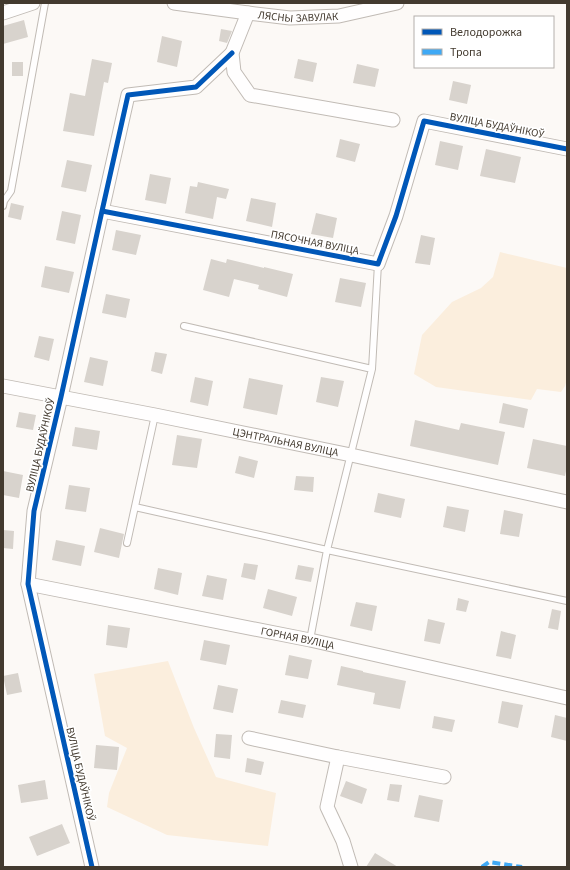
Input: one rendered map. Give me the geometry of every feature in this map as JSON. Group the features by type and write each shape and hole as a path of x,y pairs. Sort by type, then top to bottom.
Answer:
{"street":[{"path":"3,13 34,3"},
{"name":"ЛЯСНЫ ЗАВУЛАК","path":"174,3 290,18 339,16 398,3"},
{"path":"248,13 232,53 234,72 250,95 393,120"},
{"name":"ВУЛІЦА БУДАЎНІКОЎ","path":"92,867 28,584 34,511 61,397 128,95 196,87 232,53"},
{"name":"ВУЛІЦА БУДАЎНІКОЎ","path":"378,264 396,216 424,121 567,149"},
{"name":"ПЯСОЧНАЯ ВУЛІЦА","path":"102,211 378,264"},
{"name":"ЦЭНТРАЛЬНАЯ ВУЛІЦА","path":"3,386 351,455 567,502"},
{"name":"ГОРНАЯ ВУЛІЦА","path":"28,584 310,640 567,698"},
{"path":"250,738 338,757 444,777"},
{"path":"338,757 327,807 343,841 351,867"}],"lane":[{"path":"3,206 4,201 11,191 45,3"},
{"path":"310,640 328,550 372,369 378,264"},
{"path":"184,326 372,369"},
{"path":"127,543 155,415"},
{"path":"135,507 567,601"}],"shaded area":[{"path":"500,252 567,268 567,379 561,392 537,389 531,400 436,387 414,374 422,335 452,302 481,288 493,277"},
{"path":"168,661 194,728 216,777 276,793 268,846 167,835 107,807 109,793 127,748 105,736 94,674"}],"building":[{"path":"24,20 28,37 3,44 3,26"},
{"path":"221,29 232,31 227,43 219,41"},
{"path":"162,36 182,41 177,67 157,62"},
{"path":"92,59 112,63 108,83 104,82 94,136 63,131 70,93 85,96"},
{"path":"298,59 317,63 313,82 294,78"},
{"path":"12,62 23,62 23,76 12,76"},
{"path":"357,64 379,69 375,87 353,83"},
{"path":"453,81 471,85 467,104 449,100"},
{"path":"340,139 360,144 355,162 336,157"},
{"path":"440,141 463,146 458,170 435,165"},
{"path":"486,149 521,157 515,183 480,176"},
{"path":"67,160 92,165 86,192 61,187"},
{"path":"150,174 171,178 166,204 145,200"},
{"path":"198,182 229,189 226,199 217,197 213,219 185,213 190,186 197,187"},
{"path":"251,198 276,203 272,227 246,221"},
{"path":"11,203 24,206 21,220 8,217"},
{"path":"62,211 81,215 75,244 56,240"},
{"path":"316,213 337,218 333,238 311,234"},
{"path":"116,230 141,235 136,255 112,250"},
{"path":"421,235 435,238 430,265 415,263"},
{"path":"211,259 226,263 227,259 293,274 287,297 258,289 259,285 234,279 229,297 203,290"},
{"path":"45,266 74,272 69,293 41,287"},
{"path":"340,278 366,283 361,307 335,302"},
{"path":"106,294 130,299 126,318 102,313"},
{"path":"39,336 54,339 49,361 34,357"},
{"path":"155,352 167,354 162,374 151,371"},
{"path":"90,357 108,361 103,386 84,382"},
{"path":"195,377 213,381 208,406 190,402"},
{"path":"321,377 344,381 338,407 316,402"},
{"path":"249,378 283,385 277,415 243,408"},
{"path":"503,403 528,409 524,428 499,423"},
{"path":"19,412 36,415 33,430 16,427"},
{"path":"415,420 459,430 461,423 505,432 498,465 410,446"},
{"path":"75,427 100,431 97,450 72,446"},
{"path":"177,435 202,439 197,468 172,465"},
{"path":"533,439 567,446 567,466 565,476 527,468"},
{"path":"239,456 258,461 254,478 235,473"},
{"path":"3,471 23,475 19,498 3,495"},
{"path":"296,476 314,477 313,492 294,490"},
{"path":"69,485 90,488 86,512 65,509"},
{"path":"378,493 405,499 401,518 374,512"},
{"path":"447,506 469,510 465,532 443,527"},
{"path":"504,510 523,514 519,537 500,534"},
{"path":"100,528 124,534 119,558 94,552"},
{"path":"3,530 14,531 13,549 3,548"},
{"path":"56,540 85,546 81,566 52,560"},
{"path":"244,563 258,565 255,580 241,577"},
{"path":"298,565 314,568 311,582 295,579"},
{"path":"158,568 182,573 178,595 154,589"},
{"path":"207,575 227,579 223,600 202,596"},
{"path":"268,589 297,597 292,616 263,608"},
{"path":"458,598 469,601 466,612 456,610"},
{"path":"356,602 377,606 372,631 350,626"},
{"path":"552,609 561,611 558,630 548,628"},
{"path":"428,619 445,623 440,644 424,641"},
{"path":"108,625 130,628 127,648 106,645"},
{"path":"501,631 516,635 511,659 496,656"},
{"path":"204,640 230,645 226,665 200,660"},
{"path":"289,655 312,660 308,679 285,675"},
{"path":"341,666 406,681 400,709 373,704 375,693 337,685"},
{"path":"18,673 22,692 7,695 3,676"},
{"path":"218,685 238,689 233,713 213,709"},
{"path":"281,700 306,705 303,718 278,713"},
{"path":"502,701 523,705 518,728 498,723"},
{"path":"555,715 567,718 567,741 551,737"},
{"path":"434,716 455,720 452,732 432,728"},
{"path":"216,734 232,735 230,759 214,757"},
{"path":"96,745 119,747 117,770 94,768"},
{"path":"247,758 264,762 261,775 245,772"},
{"path":"45,780 48,799 21,803 18,785"},
{"path":"346,781 367,789 362,804 340,796"},
{"path":"390,784 402,785 399,802 387,800"},
{"path":"419,795 443,800 439,822 414,817"},
{"path":"62,824 70,843 37,856 29,837"},
{"path":"375,853 398,867 366,867"}],"marked path":[{"path":"482,867 489,862 522,867"}],"cycle path":[{"path":"92,867 28,584 34,511 61,397 128,95 196,87 232,53"},
{"path":"102,211 378,264 396,216 424,121 567,149"}]}
